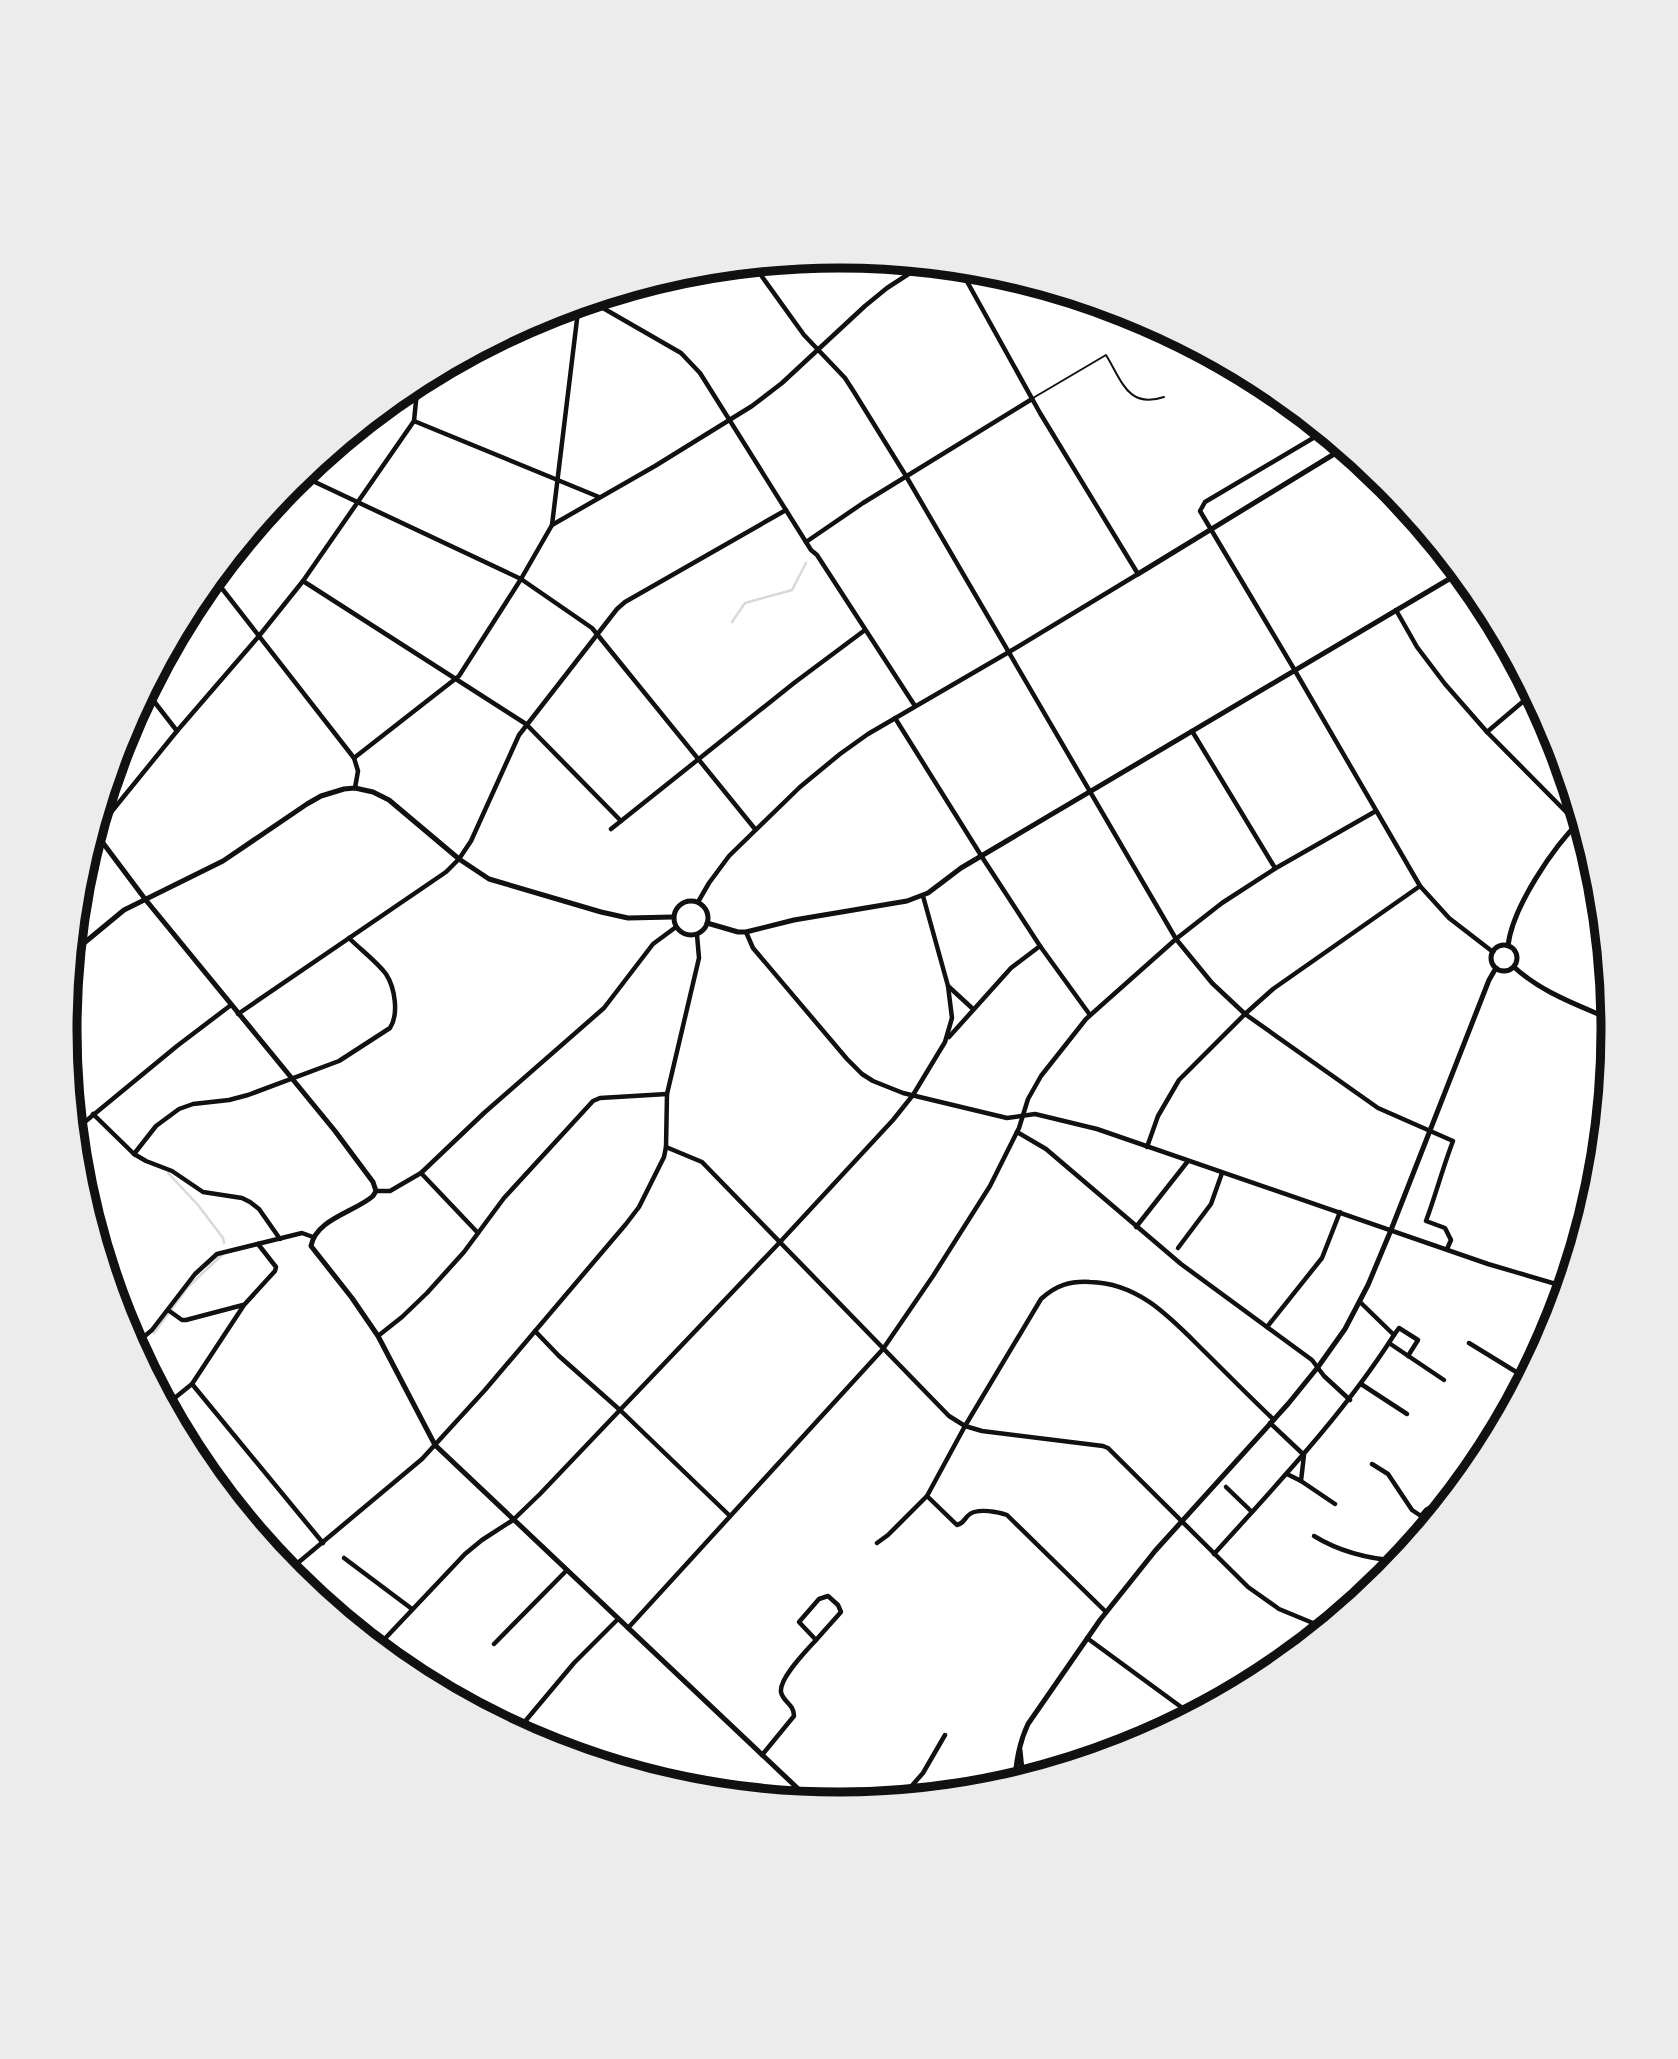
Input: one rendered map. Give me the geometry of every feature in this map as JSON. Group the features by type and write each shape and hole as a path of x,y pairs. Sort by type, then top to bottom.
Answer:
{"street":[{"path":"552,525 729,421 782,383 865,306 912,271"},
{"path":"759,272 787,312 850,386 906,476 1176,939 1202,972 1245,1014 1378,1108 1453,1140 1426,1220 1445,1228 1451,1240 1447,1249"},
{"path":"965,278 1032,399 1138,574"},
{"path":"600,306 670,345 700,373 806,542 915,706"},
{"path":"354,758 455,679 521,579 552,525 578,314"},
{"path":"108,815 303,581 414,421 417,396"},
{"path":"806,542 906,476 1032,399"},
{"path":"414,421 599,498"},
{"path":"1316,436 1205,502 1200,511 1420,886 1449,918 1493,952"},
{"path":"698,902 729,856 825,766 860,739 1336,453"},
{"path":"312,480 521,579 592,628 755,830"},
{"path":"238,1014 446,872 459,859 471,841 519,735 617,609 786,510"},
{"path":"707,923 746,932 794,920 923,897 961,868 1452,577"},
{"path":"303,581 526,724 621,821"},
{"path":"220,586 354,758 358,771 355,789"},
{"path":"1396,611 1432,667 1487,732 1569,812"},
{"path":"611,829 865,630"},
{"path":"153,699 177,731"},
{"path":"1487,732 1525,699"},
{"path":"895,718 1040,946 1090,1015"},
{"path":"1192,731 1276,868"},
{"path":"83,944 114,918 145,898 222,861 321,796 344,789 384,796 459,859 497,882 628,918 673,918"},
{"path":"628,1628 883,1349 990,1186 1017,1132 1028,1099 1071,1035 1176,939 1222,903 1276,868 1376,811"},
{"path":"1508,946 1510,932 1530,892 1555,850 1574,828"},
{"path":"101,841 363,1166 376,1191"},
{"path":"1147,1147 1158,1116 1179,1080 1245,1014 1273,989 1420,886"},
{"path":"923,897 948,986 952,1018 945,1042"},
{"path":"698,902 706,909 707,923 701,932 685,935 676,927 674,912 682,903 698,902"},
{"path":"676,927 653,944 604,1008 484,1113 421,1174 390,1191 376,1191 369,1199 332,1221 314,1236 311,1244 378,1336 435,1446 800,1790"},
{"path":"746,932 752,948 855,1068 885,1087 1007,1118 1035,1114 1081,1125 1557,1284"},
{"path":"297,1564 435,1446 639,1206 658,1170 666,1147 667,1094 699,958 697,934"},
{"path":"134,1154 156,1126 171,1113 185,1106 240,1097 344,1058 390,1028 396,1006 386,975 349,938"},
{"path":"383,1640 471,1548 513,1520 781,1241 893,1120 913,1095 945,1042 973,1009 1011,968 1040,946"},
{"path":"1508,946 1516,953 1517,958 1514,967 1505,971 1496,968 1492,963 1493,952 1498,947 1508,946"},
{"path":"1514,967 1548,992 1600,1015"},
{"path":"1016,1770 1020,1743 1035,1712 1106,1612 1154,1551 1272,1422 1339,1338 1360,1302 1391,1230 1496,968"},
{"path":"948,986 973,1009"},
{"path":"83,1123 231,1005"},
{"path":"378,1336 415,1306 478,1233 504,1198 593,1101 600,1098 667,1094"},
{"path":"93,1114 134,1154 146,1161 172,1171 203,1192 242,1198 250,1202 260,1209 280,1239"},
{"path":"1017,1132 1046,1149 1181,1264 1312,1360 1350,1400"},
{"path":"666,1147 702,1161 949,1416 965,1426 982,1431 1108,1448 1248,1587 1279,1609 1315,1624"},
{"path":"1136,1227 1188,1161"},
{"path":"1178,1248 1211,1204 1222,1173"},
{"path":"421,1174 478,1233"},
{"path":"1267,1327 1328,1247 1340,1212"},
{"path":"144,1338 171,1312 185,1285 213,1256 226,1250 302,1233 314,1236"},
{"path":"173,1399 192,1384 244,1305 275,1271 276,1267 258,1244"},
{"path":"877,1543 927,1496 965,1426 1041,1299 1056,1286 1081,1281 1111,1284 1146,1299 1168,1316 1304,1455"},
{"path":"1360,1302 1394,1335"},
{"path":"171,1312 181,1320 186,1320 244,1305"},
{"path":"1214,1554 1350,1400 1399,1328 1418,1340 1408,1356"},
{"path":"535,1331 561,1359 620,1410 731,1516"},
{"path":"1389,1343 1444,1380"},
{"path":"1469,1343 1519,1373"},
{"path":"192,1384 323,1543"},
{"path":"1361,1384 1407,1414"},
{"path":"1301,1481 1304,1455"},
{"path":"1373,1464 1388,1474 1412,1510 1423,1519"},
{"path":"1287,1474 1335,1504"},
{"path":"1226,1486 1252,1512"},
{"path":"927,1496 957,1525 963,1524 971,1512 998,1512 1007,1515 1106,1612"},
{"path":"1421,1516 1434,1505"},
{"path":"1314,1536 1357,1555 1386,1559"},
{"path":"344,1558 412,1609"},
{"path":"494,1644 567,1570"},
{"path":"762,1755 793,1716 793,1709 782,1696 781,1685 795,1664 817,1640 841,1612 838,1605 828,1597 819,1599 800,1622 817,1640"},
{"path":"524,1723 574,1663 618,1619"},
{"path":"1087,1638 1184,1709"},
{"path":"910,1788 923,1773 945,1735"},
{"path":"1020,1743 1023,1769"},
{"path":"791,1790 795,1786"}],"lane":[{"path":"1032,399 1107,355 1131,396 1155,400 1164,397"}],"waterway":[{"path":"732,622 745,603 792,590 806,563"},
{"path":"168,1173 198,1205 224,1243"},
{"path":"154,1333 188,1287 223,1254"}]}
